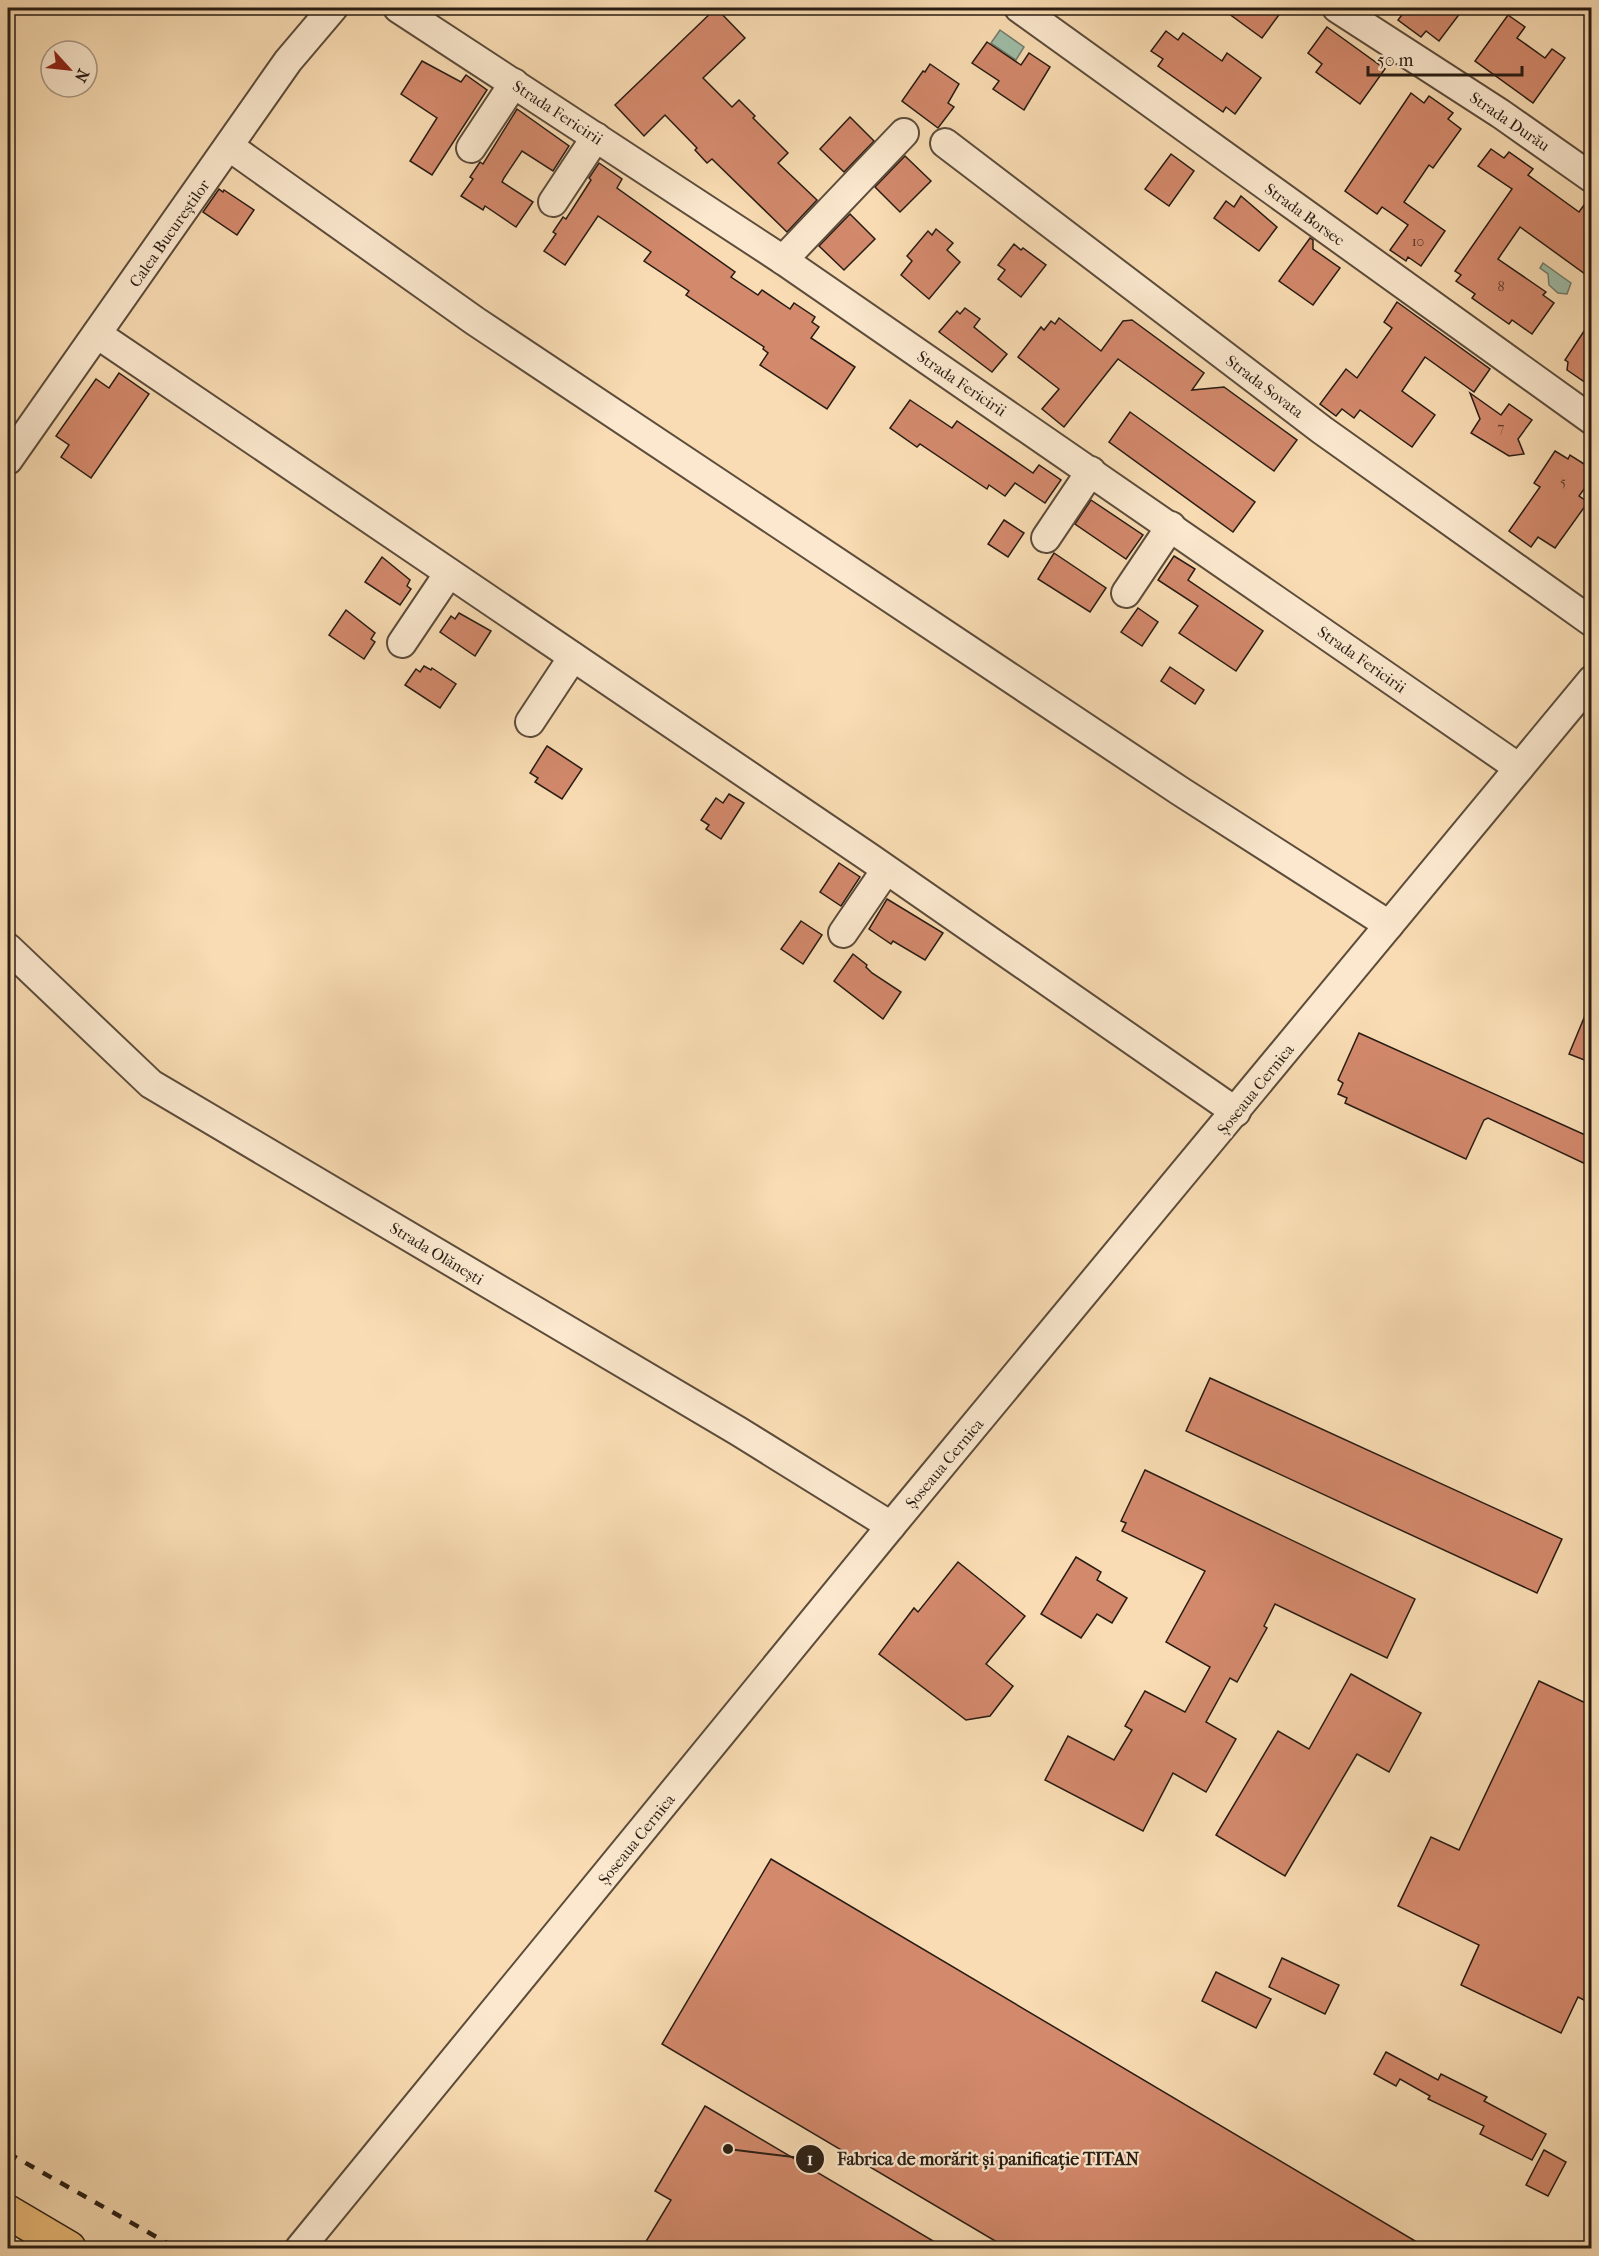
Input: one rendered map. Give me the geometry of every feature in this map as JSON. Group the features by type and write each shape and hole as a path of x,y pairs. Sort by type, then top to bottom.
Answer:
{"main road":[{"path":"8,2212 69,2248"}],"street":[{"name":"Calea Bucureștilor","path":"8,460 308,35 333,8"},
{"name":"Strada Fericirii","path":"398,8 783,260 1519,768"},
{"name":"Strada Borsec","path":"1019,8 1592,420"},
{"name":"Strada Durău","path":"1336,8 1501,114 1592,178"},
{"path":"471,148 514,83"},
{"path":"783,260 904,133"},
{"path":"553,202 596,138"},
{"name":"Strada Sovata","path":"945,143 1322,430 1592,622"},
{"path":"230,147 495,334 1180,792 1389,926"},
{"path":"97,334 886,870 1236,1113"},
{"path":"1046,538 1090,471"},
{"path":"1126,593 1171,526"},
{"path":"402,643 449,573"},
{"path":"530,722 573,657"},
{"name":"Șoseaua Cernica","path":"300,2248 891,1526 1236,1113 1592,680"},
{"path":"843,933 886,870"},
{"name":"Strada Olănești","path":"8,948 151,1084 738,1431 891,1526"}],"shaded area":[{"path":"1000,30 1024,47 1016,60 991,43"},
{"path":"1543,263 1571,283 1567,294 1558,293 1549,285 1548,274 1540,268"}],"building":[{"path":"716,8 745,38 703,78 732,107 739,100 755,116 753,118 788,153 778,163 817,200 787,232 712,159 707,163 695,150 697,148 665,115 644,136 615,105"},
{"path":"1221,8 1284,8 1262,38"},
{"path":"1407,8 1464,8 1439,41 1426,31 1421,37 1398,20"},
{"path":"1508,15 1525,27 1517,38 1545,58 1552,49 1565,58 1533,103 1475,61"},
{"path":"1327,27 1385,69 1360,104 1316,72 1322,64 1308,53"},
{"path":"1166,31 1178,40 1183,33 1222,61 1227,53 1261,78 1235,114 1226,107 1223,112 1158,66 1163,59 1151,51"},
{"path":"987,42 1021,65 1029,53 1050,67 1024,110 993,89 999,81 972,63"},
{"path":"422,61 461,82 466,75 487,90 432,175 410,161 437,118 401,94"},
{"path":"930,64 959,84 948,103 954,107 938,128 902,101"},
{"path":"1411,93 1424,103 1429,96 1453,113 1448,119 1461,129 1433,168 1429,165 1404,202 1445,231 1421,266 1408,257 1406,261 1390,250 1408,225 1382,207 1377,214 1345,191"},
{"path":"517,109 569,146 553,171 522,151 504,178 502,182 533,202 516,227 485,206 483,210 461,196 473,179 470,177 480,162 483,164"},
{"path":"850,117 874,141 844,172 820,149"},
{"path":"1491,149 1504,158 1509,152 1533,169 1528,175 1579,212 1592,194 1592,279 1520,227 1498,259 1546,292 1543,295 1554,303 1532,334 1512,320 1509,324 1472,298 1475,294 1456,281 1461,275 1455,271 1512,189 1478,166"},
{"path":"1171,154 1194,171 1169,206 1145,189"},
{"path":"905,156 931,181 900,212 875,187"},
{"path":"599,163 622,179 617,188 735,272 731,277 758,295 762,290 790,309 794,303 815,317 812,322 819,327 811,338 855,367 827,409 760,365 768,353 763,349 764,347 686,295 689,291 644,261 651,252 598,216 565,265 544,251 556,234 553,232 563,217 566,219"},
{"path":"219,189 254,210 237,235 203,212"},
{"path":"1241,196 1277,227 1259,251 1214,218 1226,201 1234,207"},
{"path":"850,214 875,239 844,270 819,246"},
{"path":"936,229 953,243 947,250 960,262 929,299 901,275 912,261 907,256 928,231 932,235"},
{"path":"1310,238 1313,240 1313,249 1340,268 1313,305 1279,281"},
{"path":"1014,244 1046,265 1021,297 998,279 1005,270 998,265"},
{"path":"1397,302 1490,369 1474,392 1425,357 1402,391 1435,415 1412,447 1360,410 1354,418 1342,409 1336,416 1320,404 1346,369 1357,378 1392,328 1384,322"},
{"path":"965,308 980,319 974,327 1007,354 992,372 939,332 957,311 960,314"},
{"path":"1059,318 1101,351 1123,321 1132,320 1204,373 1192,390 1224,387 1297,440 1274,471 1118,359 1064,427 1042,409 1059,389 1018,357 1041,327 1044,330 1051,321 1055,324"},
{"path":"1592,319 1592,387 1567,370 1568,362 1565,360"},
{"path":"119,373 149,394 91,478 61,457 69,445 56,436 96,379 109,388"},
{"path":"1470,393 1501,415 1509,404 1532,420 1518,439 1524,454 1509,456 1471,433 1480,419"},
{"path":"910,400 952,428 957,421 1033,473 1039,465 1061,480 1045,503 1015,483 1005,496 989,485 987,489 920,444 917,447 890,428"},
{"path":"1130,412 1255,502 1233,532 1109,442"},
{"path":"1555,451 1568,459 1570,455 1592,469 1592,478 1579,496 1588,502 1555,548 1538,537 1531,547 1509,531 1540,487 1534,483"},
{"path":"1091,500 1143,535 1126,559 1075,524"},
{"path":"1004,520 1024,533 1008,557 988,544"},
{"path":"1054,553 1106,588 1090,612 1038,579"},
{"path":"1174,556 1195,569 1188,580 1263,631 1236,671 1179,633 1198,606 1158,580"},
{"path":"382,557 410,580 407,586 411,589 400,605 365,582"},
{"path":"1138,608 1158,622 1142,646 1121,632"},
{"path":"346,610 375,633 371,639 375,642 364,659 329,635"},
{"path":"459,613 491,631 475,656 440,632 451,616 455,619"},
{"path":"424,666 431,670 432,668 456,684 440,708 405,685 416,669 420,672"},
{"path":"1170,667 1204,690 1195,704 1161,681"},
{"path":"547,746 582,769 562,799 535,782 538,778 530,773"},
{"path":"729,794 744,803 721,839 706,829 709,825 701,820 716,798 723,803"},
{"path":"839,863 860,877 841,906 820,892"},
{"path":"887,899 943,933 925,960 893,941 891,944 869,929"},
{"path":"801,921 822,935 803,964 781,949"},
{"path":"853,954 867,965 866,967 872,973 901,992 883,1019 834,981"},
{"path":"1592,1001 1592,1063 1569,1054"},
{"path":"1359,1033 1592,1138 1592,1167 1488,1118 1484,1120 1466,1159 1345,1103 1347,1098 1338,1094 1343,1083 1338,1080"},
{"path":"1210,1378 1562,1539 1537,1593 1186,1431"},
{"path":"1145,1470 1415,1599 1387,1658 1275,1604 1264,1626 1267,1628 1237,1682 1230,1678 1206,1722 1236,1739 1206,1792 1173,1773 1143,1831 1045,1780 1068,1736 1114,1760 1132,1730 1125,1726 1145,1691 1185,1712 1210,1667 1166,1642 1205,1571 1122,1531 1126,1523 1121,1521"},
{"path":"1076,1557 1101,1572 1097,1580 1127,1598 1112,1623 1097,1614 1081,1638 1041,1614"},
{"path":"958,1562 1025,1616 986,1664 1013,1686 990,1716 966,1720 879,1654 914,1608 918,1612"},
{"path":"1351,1674 1421,1713 1389,1772 1357,1754 1285,1876 1216,1835 1278,1731 1309,1749"},
{"path":"1539,1681 1592,1706 1592,2004 1578,1997 1561,2033 1461,1985 1479,1945 1398,1906 1431,1837 1459,1850"},
{"path":"771,1859 1427,2248 1007,2248 662,2044"},
{"path":"1282,1958 1339,1985 1325,2014 1269,1987"},
{"path":"1216,1972 1271,1999 1256,2028 1202,2001"},
{"path":"1386,2052 1438,2080 1441,2074 1487,2097 1484,2101 1546,2134 1532,2160 1480,2134 1484,2126 1428,2099 1430,2096 1400,2079 1396,2086 1374,2074"},
{"path":"705,2106 945,2248 642,2248 671,2200 655,2191"},
{"path":"1544,2150 1566,2162 1548,2196 1526,2185"}],"railway":[{"path":"8,2153 176,2248"}],"place":[{"name":"Fabrica de morărit și panificație TITAN","path":"728,2149"}]}
